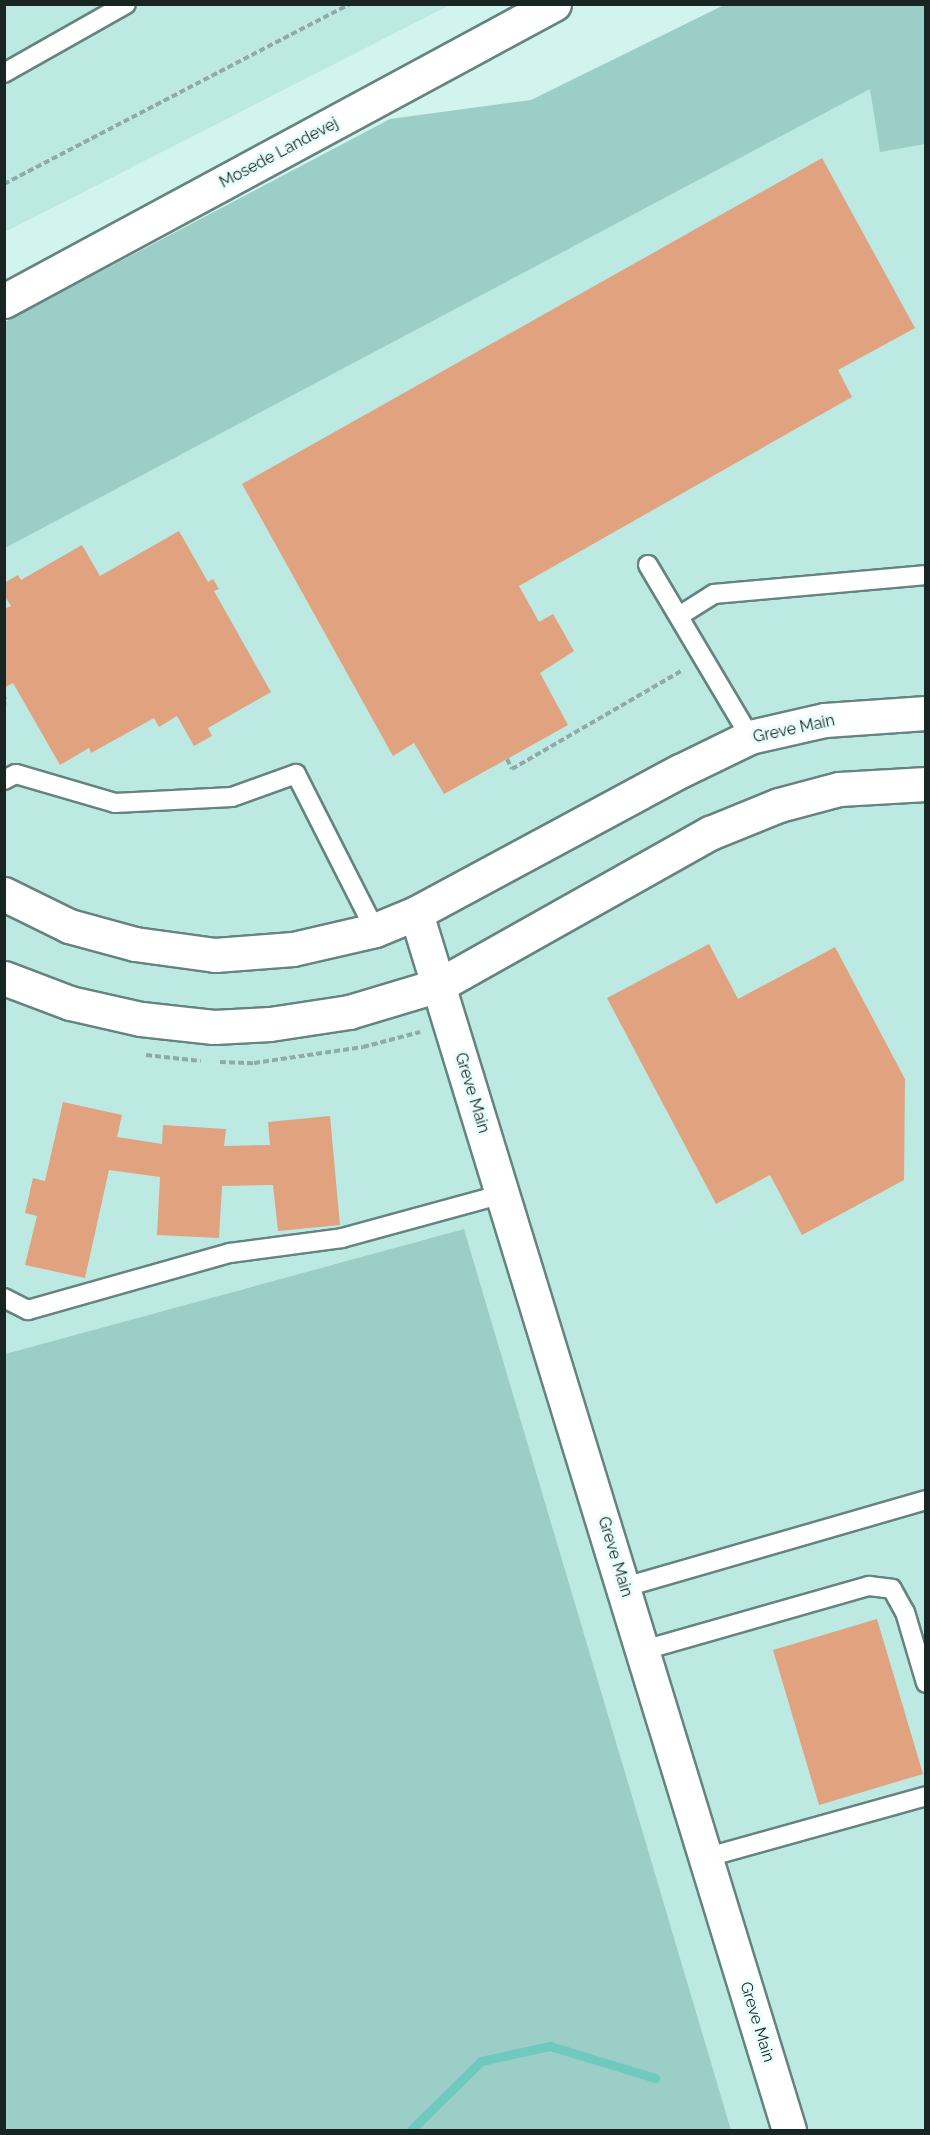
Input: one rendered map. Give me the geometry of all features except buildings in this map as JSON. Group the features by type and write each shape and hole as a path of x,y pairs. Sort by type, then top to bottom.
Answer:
{"street":[{"name":"Mosede Landevej","path":"4,301 554,4"},
{"name":"Greve Main","path":"4,894 69,926 135,944 215,955 293,949 375,930 416,913 680,771 750,737 825,720 926,712"},
{"path":"4,978 70,1004 141,1019 214,1027 270,1024 349,1011 439,985 710,833 779,805 839,789 926,784"},
{"name":"Greve Main","path":"416,913 708,1857 789,2130"}],"lane":[{"path":"4,73 126,4"},
{"path":"648,565 705,657 750,737"},
{"path":"679,616 714,594 926,575"},
{"path":"4,780 16,774 115,803 232,797 296,774 375,930"},
{"path":"4,1298 28,1310 230,1253 342,1238 503,1194"},
{"path":"625,1587 926,1500"},
{"path":"644,1650 869,1586 892,1589 905,1612 926,1683"},
{"path":"708,1857 926,1796"}],"path":[{"path":"4,184 350,4"},
{"path":"507,759 512,769 705,657"},
{"path":"4,708 6,696"}],"shaded area":[{"path":"5,5 450,5 5,232"},
{"path":"724,5 925,5 925,144 880,152 870,89 5,548 5,322 390,119 531,100"},
{"path":"925,65 925,2130 731,2130 464,1229 5,1354 5,548 870,89"},
{"path":"464,1229 731,2130 5,2130 5,1354"}],"waterway":[{"path":"411,2130 481,2061 550,2046 655,2078"}]}
